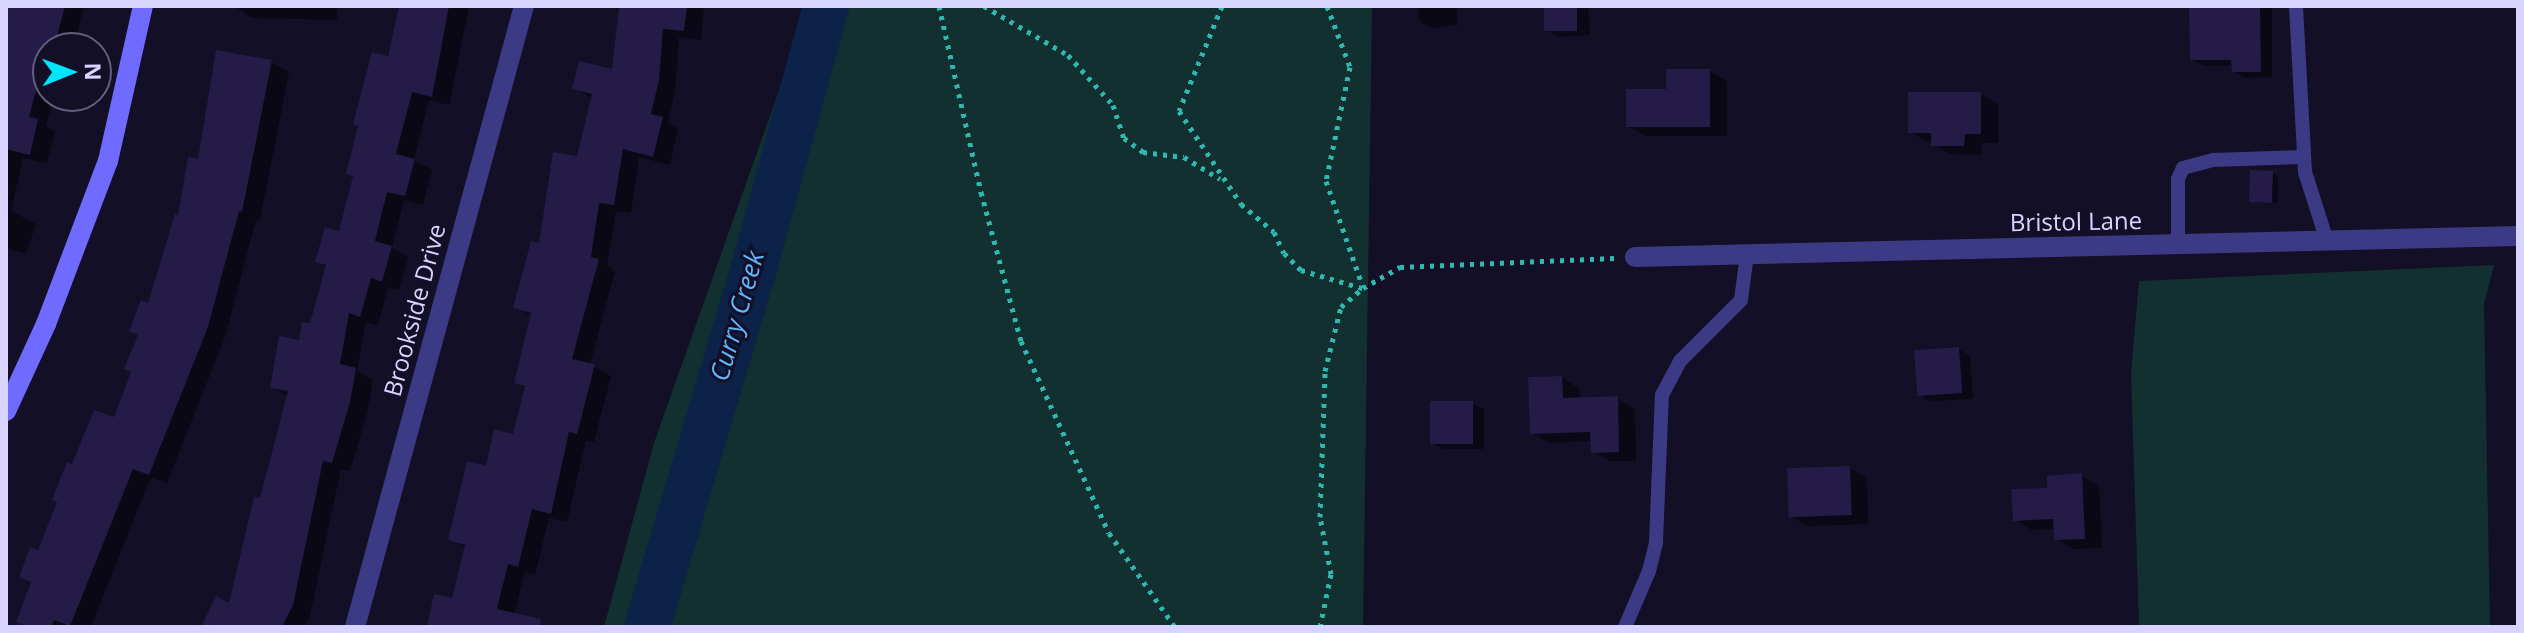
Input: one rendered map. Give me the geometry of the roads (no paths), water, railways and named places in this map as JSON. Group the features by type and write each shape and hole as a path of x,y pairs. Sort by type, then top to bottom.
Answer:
{"street":[{"path":"6,411 46,324 108,161 143,6"},
{"name":"Brookside Drive","path":"355,627 524,6"},
{"name":"Bristol Lane","path":"1635,257 2518,236"}],"lane":[{"path":"2296,6 2304,157 2327,241"},
{"path":"2178,244 2178,179 2183,168 2213,160 2304,157"},
{"path":"1625,627 1649,571 1656,542 1662,395 1680,361 1741,300 1747,254"}],"waterway":[{"name":"Curry Creek","path":"647,627 754,268 826,6"}]}
